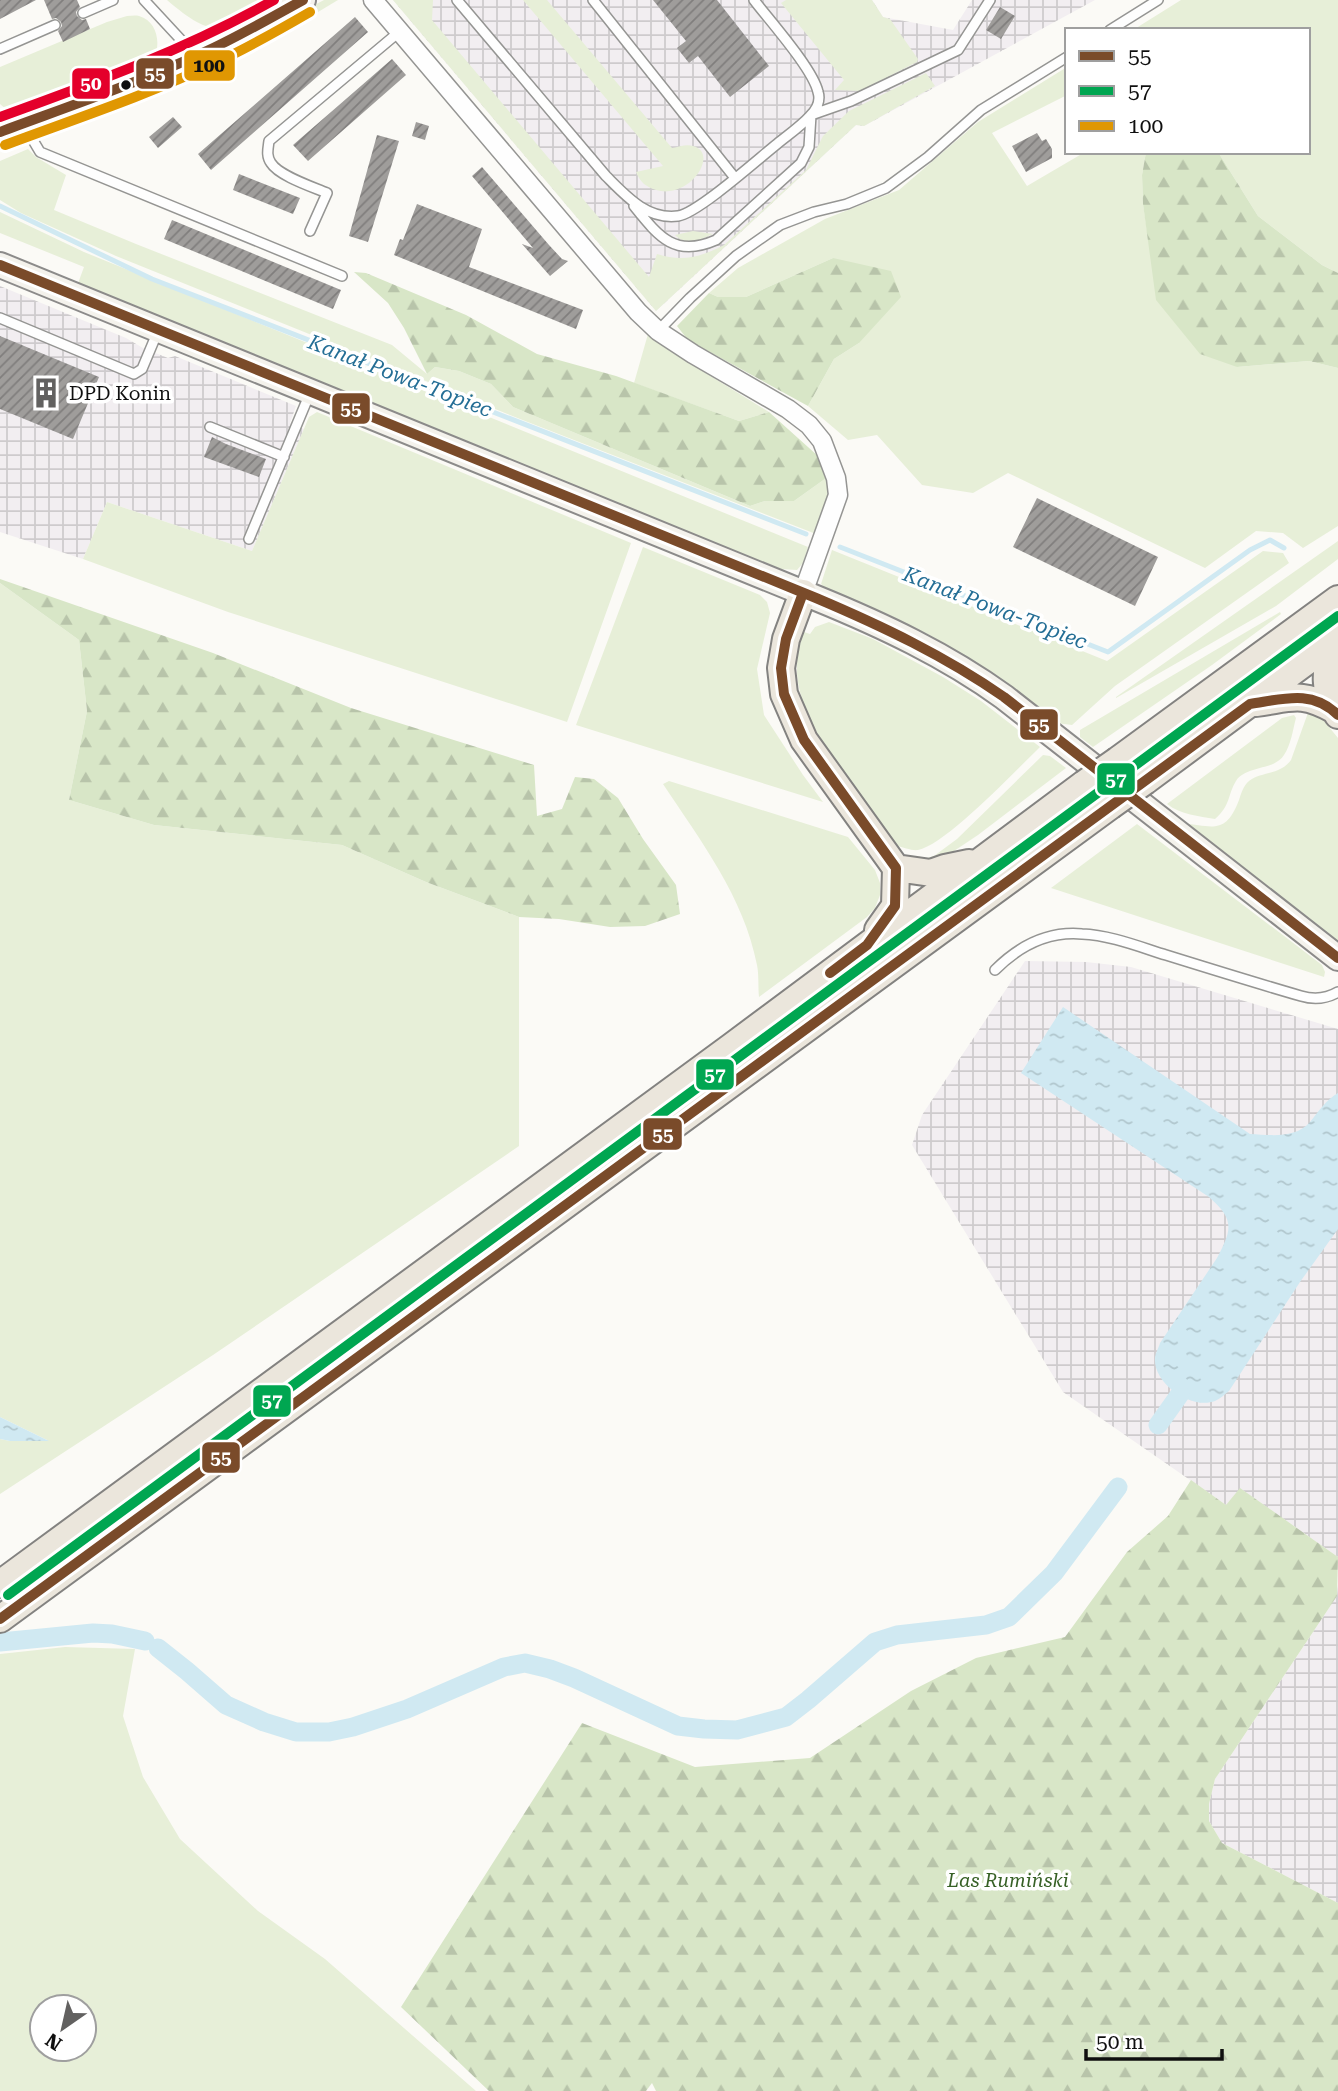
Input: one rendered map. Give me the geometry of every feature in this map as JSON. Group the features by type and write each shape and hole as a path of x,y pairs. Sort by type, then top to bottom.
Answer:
{"main road":[{"path":"803,593 786,639 781,668 784,694 804,740 896,868 895,906 867,945"},
{"path":"0,1584 1338,599"},
{"path":"0,1619 1335,641"},
{"path":"1335,641 1327,664 1326,683 1336,713"},
{"path":"1250,704 1293,696 1307,698 1336,713"},
{"path":"896,868 931,873 945,867 981,861"}],"street":[{"path":"0,132 196,56 260,25 303,0"},
{"path":"373,0 638,312 658,331 693,355 788,409 809,425 822,441 836,478 838,495 803,593"},
{"path":"0,265 913,640 990,687 1338,958"}],"lane":[{"path":"83,13 113,0"},
{"path":"144,0 196,56"},
{"path":"457,0 649,224 679,247 700,247 716,240 801,163 809,148 811,115 819,102 818,92 810,73 754,0"},
{"path":"593,0 735,178"},
{"path":"630,200 654,215 680,216 703,204 811,115 890,83 958,50 990,0"},
{"path":"1113,28 1158,0"},
{"path":"0,49 55,25"},
{"path":"310,230 327,193 271,165 267,155 269,141 399,32"},
{"path":"658,331 736,256 780,225 814,212 847,204 886,188 928,157 981,110 1065,58"},
{"path":"24,123 40,152 342,276"},
{"path":"0,318 134,374 142,369 159,330"},
{"path":"249,539 311,391"},
{"path":"210,426 284,457"},
{"path":"995,970 1030,943 1082,933 1146,949 1310,999 1331,996 1338,992"}],"shaded area":[{"path":"393,0 872,0 883,17 953,30 972,0 1095,0 864,126 856,125 656,311"},
{"path":"0,286 126,338 143,348 168,358 175,356 296,406 290,423 304,429 252,551 107,502 83,559 0,532"},
{"path":"1025,961 1086,962 1131,967 1338,1029 1338,1557 1241,1489 1226,1505 1063,1392 912,1145 922,1115"},
{"path":"1338,1585 1338,1903 1222,1843 1209,1821 1209,1804 1215,1779 1337,1596"}],"green space":[{"path":"167,0 280,0 234,25 211,28 184,14"},
{"path":"324,0 338,0 247,52 150,95 179,76"},
{"path":"393,0 433,0 432,20 649,277 657,254 675,258 692,257 724,245 806,170 823,136 849,111 926,73 935,86 864,126 856,125 656,311"},
{"path":"523,0 547,0 672,148 690,145 701,150 702,166 690,182 668,191 652,189 641,181 636,172 663,166"},
{"path":"786,0 872,0 883,17 890,19 918,59 917,62 860,91 835,90 844,80 781,3"},
{"path":"1181,0 1338,0 1338,273 1322,265 1258,216 1219,154 1310,154 1310,28 1136,28"},
{"path":"127,16 146,19 155,30 156,51 150,64 13,115 0,104 0,67"},
{"path":"1065,68 1065,96 992,133 1027,186 1082,154 1146,154 1142,175 1143,204 1149,244 1237,367 1309,361 1338,368 1338,526 1303,548 1283,533 1256,531 1205,568 1008,473 973,493 922,485 877,435 848,440 808,406 834,359 859,343 833,258 746,297 718,297 709,293 738,268 825,219 899,190 978,122"},
{"path":"95,116 43,137 43,128"},
{"path":"28,149 66,175 54,210 392,345 427,374 435,367 459,371 491,384 513,407 750,506 765,501 794,501 829,476 833,483 816,534 520,419 116,256 21,213 0,200 0,161"},
{"path":"1146,154 1219,154 1258,216 1322,265 1338,273 1338,368 1309,361 1237,367 1200,354 1156,300 1143,204 1142,175"},
{"path":"0,212 84,252 808,547 803,563 797,570 781,569 77,286 84,267 0,233"},
{"path":"693,231 713,234 689,242 675,235"},
{"path":"833,258 891,271 901,297 859,343 834,359 808,406 688,340 677,326 709,293 718,297 746,297"},
{"path":"354,272 366,273 466,315 537,354 616,376 739,421 769,412 818,456 829,476 794,501 765,501 750,506 513,407 491,384 459,371 435,367 427,374 388,303"},
{"path":"648,334 670,351 769,412 739,421 634,383"},
{"path":"317,412 631,543 567,722 228,612 83,559 107,502 252,551 309,417"},
{"path":"1338,541 1338,559 1276,606 1116,698 1116,697"},
{"path":"643,547 760,595 767,602 770,613 757,669 764,715 823,802 576,725"},
{"path":"832,550 1107,661 1263,551 1283,553 1289,563 1115,686 1072,725 1056,723 980,666 933,637 889,615 827,590 821,584"},
{"path":"0,579 213,653 351,708 534,765 537,816 562,809 575,777 594,779 618,798 676,885 680,914 645,926 610,927 559,919 519,917 426,882 342,845 154,825 69,800 87,711 79,640 0,583"},
{"path":"0,583 79,640 87,711 69,800 154,825 342,845 426,882 519,917 519,1146 213,1355 0,1494 0,1439 47,1440 0,1417"},
{"path":"1280,612 1281,614 1212,665 1093,747 1080,737 1080,730"},
{"path":"1338,613 1338,625 1137,773 1129,767"},
{"path":"829,622 873,639 943,677 981,701 1040,747 946,835 918,850 897,846 815,729 800,692 798,652 804,632 810,634 815,627"},
{"path":"1309,710 1320,716 1338,738 1338,943 1183,823 1218,826 1224,823 1234,811 1249,781 1281,769 1291,760"},
{"path":"1294,715 1296,718 1284,755 1274,764 1241,776 1233,786 1224,809 1215,819 1184,813 1167,804 1282,718"},
{"path":"1043,755 1050,756 1066,768 948,855 932,863 916,861 934,856 957,839"},
{"path":"669,781 848,837 875,870 880,883 880,895 875,908 867,917 759,997 757,965 742,916 706,848 663,784"},
{"path":"1090,795 1099,801 969,894 945,907 965,888"},
{"path":"1137,824 1322,965 1324,977 1051,888"},
{"name":"Las Rumiński","path":"1191,1480 1226,1505 1240,1488 1338,1557 1337,1596 1215,1779 1209,1804 1209,1821 1222,1843 1338,1903 1338,2091 656,2091 652,2083 646,2091 489,2091 401,2007 582,1723 695,1767 810,1758 911,1691 976,1658 1065,1637 1127,1552 1168,1516"},
{"path":"65,1647 135,1649 123,1716 143,1777 180,1839 258,1911 325,1959 476,2091 0,2091 0,1654"}],"water":[{"path":"1063,1007 1250,1134 1282,1135 1297,1131 1310,1122 1326,1102 1338,1093 1338,1229 1229,1391 1215,1401 1196,1402 1176,1393 1160,1377 1155,1358 1160,1343 1217,1258 1228,1232 1227,1219 1209,1197 1021,1073"},
{"path":"0,1417 49,1441 0,1439"}],"building":[{"path":"0,0 36,0 0,19"},
{"path":"44,0 77,0 80,7 76,12 77,16 82,20 86,19 90,29 63,42 58,31 62,26 61,22 56,18 52,19"},
{"path":"653,0 717,0 769,66 730,97 698,56 689,63 677,48 686,41"},
{"path":"1000,7 1015,16 1001,39 986,30"},
{"path":"355,17 368,32 211,170 198,154"},
{"path":"392,59 406,75 308,161 293,145"},
{"path":"173,117 182,127 158,148 149,137"},
{"path":"416,122 429,126 425,140 412,136"},
{"path":"1037,133 1042,141 1046,139 1052,149 1052,158 1026,172 1012,146"},
{"path":"377,135 399,141 368,242 349,236"},
{"path":"482,167 549,245 562,259 568,261 550,276 522,244 533,248 472,176"},
{"path":"239,174 300,198 293,214 233,190"},
{"path":"417,204 482,229 469,267 583,310 576,329 394,255"},
{"path":"172,220 341,290 333,309 164,239"},
{"name":"DPD Konin","path":"0,336 99,377 73,439 0,409"},
{"path":"212,437 266,459 259,477 204,457"},
{"path":"1037,498 1158,557 1135,606 1013,547"}],"waterway":[{"name":"Kanał Powa-Topiec","path":"0,206 152,279 806,534"},
{"name":"Kanał Powa-Topiec","path":"840,547 1108,652 1250,550 1270,540 1284,548"},
{"path":"1158,1425 1180,1394"},
{"path":"158,1648 226,1705 264,1722 296,1732 329,1732 353,1727 407,1709 504,1667 525,1663 574,1678 678,1726 737,1730 786,1717 875,1642 897,1635 986,1625 1009,1617 1054,1573 1118,1487"},
{"path":"0,1642 93,1633 145,1641"}],"transit line":[{"name":"50","path":"0,117 174,50 274,0"},
{"name":"55","path":"0,132 183,62 303,0"},
{"name":"100","path":"5,145 189,75 310,12"},
{"name":"55","path":"0,265 816,598 913,643 1004,697 1338,958"},
{"name":"55","path":"803,593 786,639 781,668 784,694 804,740 896,868 895,906 867,945 830,973"},
{"name":"57","path":"8,1595 1338,616"},
{"name":"55","path":"0,1619 1250,704 1285,698 1307,699 1328,707 1338,715"}],"place":[{"name":"DPD Konin","path":"46,393"}]}
